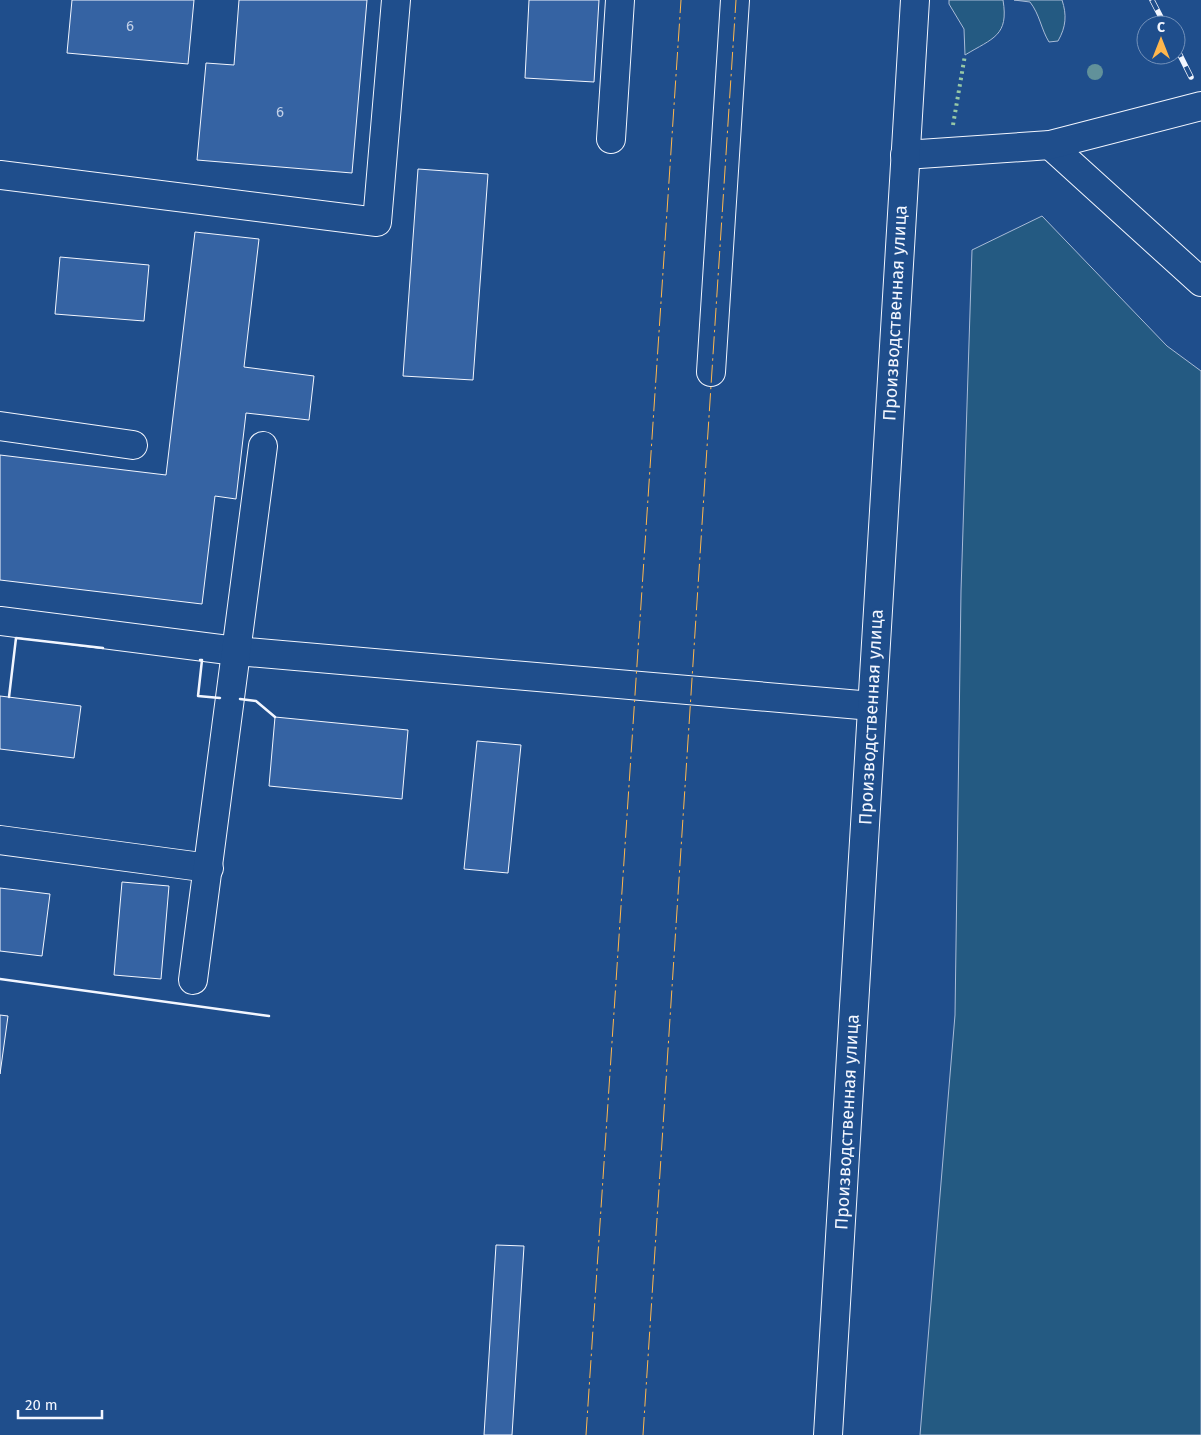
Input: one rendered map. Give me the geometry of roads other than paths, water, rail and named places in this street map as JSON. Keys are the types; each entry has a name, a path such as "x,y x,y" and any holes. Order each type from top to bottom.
{"main road":[{"path":"0,175 377,222 396,0"},
{"path":"611,139 620,0"},
{"path":"711,372 735,0"},
{"name":"Производственная улица","path":"828,1435 915,0"},
{"path":"905,155 1050,145 1201,106"},
{"path":"1050,145 1201,282"},
{"path":"0,426 132,445"},
{"path":"193,980 263,446"},
{"path":"0,621 236,651 872,706"},
{"path":"0,840 209,868"}],"railway":[{"path":"1152,0 1160,15"},
{"path":"1185,65 1191,77"}]}
